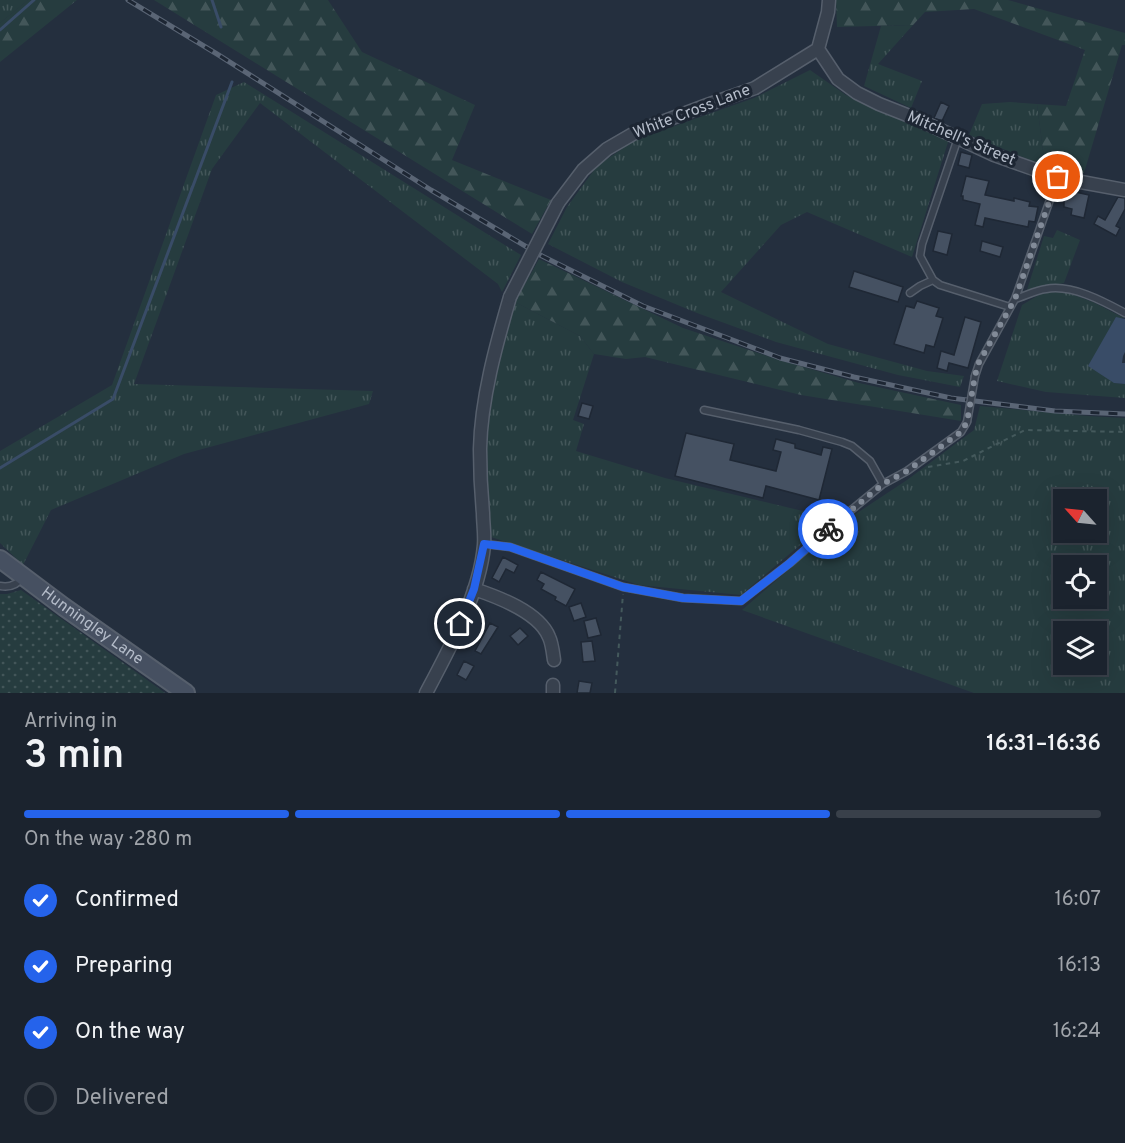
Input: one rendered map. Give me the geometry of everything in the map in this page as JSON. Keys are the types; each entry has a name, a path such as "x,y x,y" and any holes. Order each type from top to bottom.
{"main road":[{"name":"Hunningley Lane","path":"0,559 186,693"}],"street":[{"path":"818,49 829,0"},
{"name":"Mitchell's Street","path":"818,49 838,79 857,93 879,104 994,155 1058,177 1125,190"},
{"name":"White Cross Lane","path":"426,693 448,651 474,589 484,544 481,427 485,395 510,297 558,203 583,170 607,149 638,131 755,88 818,49"},
{"path":"474,589 522,609 536,618 549,636 554,660"}],"lane":[{"path":"958,138 920,256 933,280 940,285 1010,307"},
{"path":"484,544 510,547 623,587 683,598 741,601 790,563 883,484 907,471 961,432 967,422 978,364 1015,299 1058,177"},
{"path":"910,293 933,280"},
{"path":"1015,299 1046,288 1066,288 1108,303 1125,313"},
{"path":"704,411 799,430 852,446 870,461 883,484"},
{"path":"0,586 14,586 23,577"}],"path":[{"path":"907,471 963,461 1025,430 1125,432"},
{"path":"615,693 623,587"}],"green space":[{"path":"0,0 28,0 0,23"},
{"path":"28,0 77,0 0,62 0,23"},
{"path":"154,0 328,0 362,52 475,105 452,160 551,200 532,234"},
{"path":"836,0 1008,0 1125,33 1125,45 1122,45 1084,173 1045,166 1037,104 1066,106 1085,50 974,9 925,12 913,25 837,27"},
{"path":"913,25 878,64 922,81 911,108 864,86 881,26"},
{"path":"810,70 846,95 949,139 912,257 807,212 781,225 721,292 828,344 927,371 964,376 960,387 898,375 776,342 622,282 548,244 567,207 597,166 635,140 754,98"},
{"path":"244,82 521,255 502,292 498,284 260,103 212,169 134,384 373,391 369,404 184,454 51,510 23,565 0,543 0,451 112,385 216,95"},
{"path":"1010,102 1037,104 1045,166 969,135 982,104"},
{"path":"1057,230 1080,240 1064,283 1027,290 1044,236 1053,238"},
{"path":"539,259 683,328 776,359 859,383 961,405 961,421 801,395 645,357 626,359 594,354 580,336 515,302"},
{"path":"1063,291 1093,302 1124,318 1116,318 1114,383 1125,384 1125,398 1046,392 997,381 1022,305 1044,292"},
{"path":"515,302 580,336 594,354 573,420 584,424 576,451 665,478 832,518 741,595 639,585 488,536 483,451 489,393"},
{"path":"980,406 1125,418 1125,693 974,693 742,610 845,521 907,480 974,430"},
{"path":"21,590 165,693 0,693 0,594"}],"water":[{"path":"1116,317 1125,319 1125,352 1122,363 1125,363 1125,384 1114,383 1088,366"}],"building":[{"path":"941,102 949,106 942,121 934,118"},
{"path":"961,152 972,155 969,168 958,165"},
{"path":"966,176 989,181 985,195 1014,201 1014,198 1030,202 1029,206 1038,207 1035,222 1029,221 1028,227 985,218 983,227 975,225 980,204 963,200 961,196"},
{"path":"1062,189 1089,195 1084,218 1071,215 1072,209 1064,207 1064,202 1060,201"},
{"path":"1118,197 1125,198 1125,209 1116,226 1120,228 1116,236 1094,224 1098,216 1105,220"},
{"path":"938,231 952,234 947,255 933,251"},
{"path":"982,241 1003,247 1000,257 980,251"},
{"path":"854,271 903,287 898,302 849,287"},
{"path":"917,301 939,308 936,316 943,318 934,347 926,345 924,353 894,344 906,306 914,308"},
{"path":"965,317 981,322 968,368 949,363 947,371 937,368 941,351 954,355"},
{"path":"582,403 593,406 589,419 578,416"},
{"path":"686,433 734,444 730,460 776,471 781,452 773,450 776,439 795,444 795,448 821,455 823,447 832,449 819,500 766,486 763,498 675,476"},
{"path":"503,557 518,565 514,573 506,569 499,582 492,578"},
{"path":"541,572 575,589 566,606 555,600 556,597 541,589 544,584 537,580"},
{"path":"581,603 586,617 574,621 569,607"},
{"path":"596,618 601,635 588,638 584,621"},
{"path":"490,623 498,627 481,654 475,651"},
{"path":"520,628 528,636 518,645 510,636"},
{"path":"592,641 595,661 583,662 581,642"},
{"path":"464,661 474,666 466,680 457,675"},
{"path":"579,681 592,683 590,693 577,693"}],"waterway":[{"path":"0,30 34,0"},
{"path":"212,0 221,27"},
{"path":"0,468 113,399 232,82"}],"railway":[{"path":"128,0 431,190 542,256 643,306 780,358 854,377 951,398 1055,411 1125,414"}],"way so far":[{"path":"828,529 883,484 907,471 961,432 967,422 978,364 1015,299 1058,177"}],"route":[{"path":"460,624 474,589 484,544 510,547 623,587 683,598 741,601 790,563 828,529"}]}
